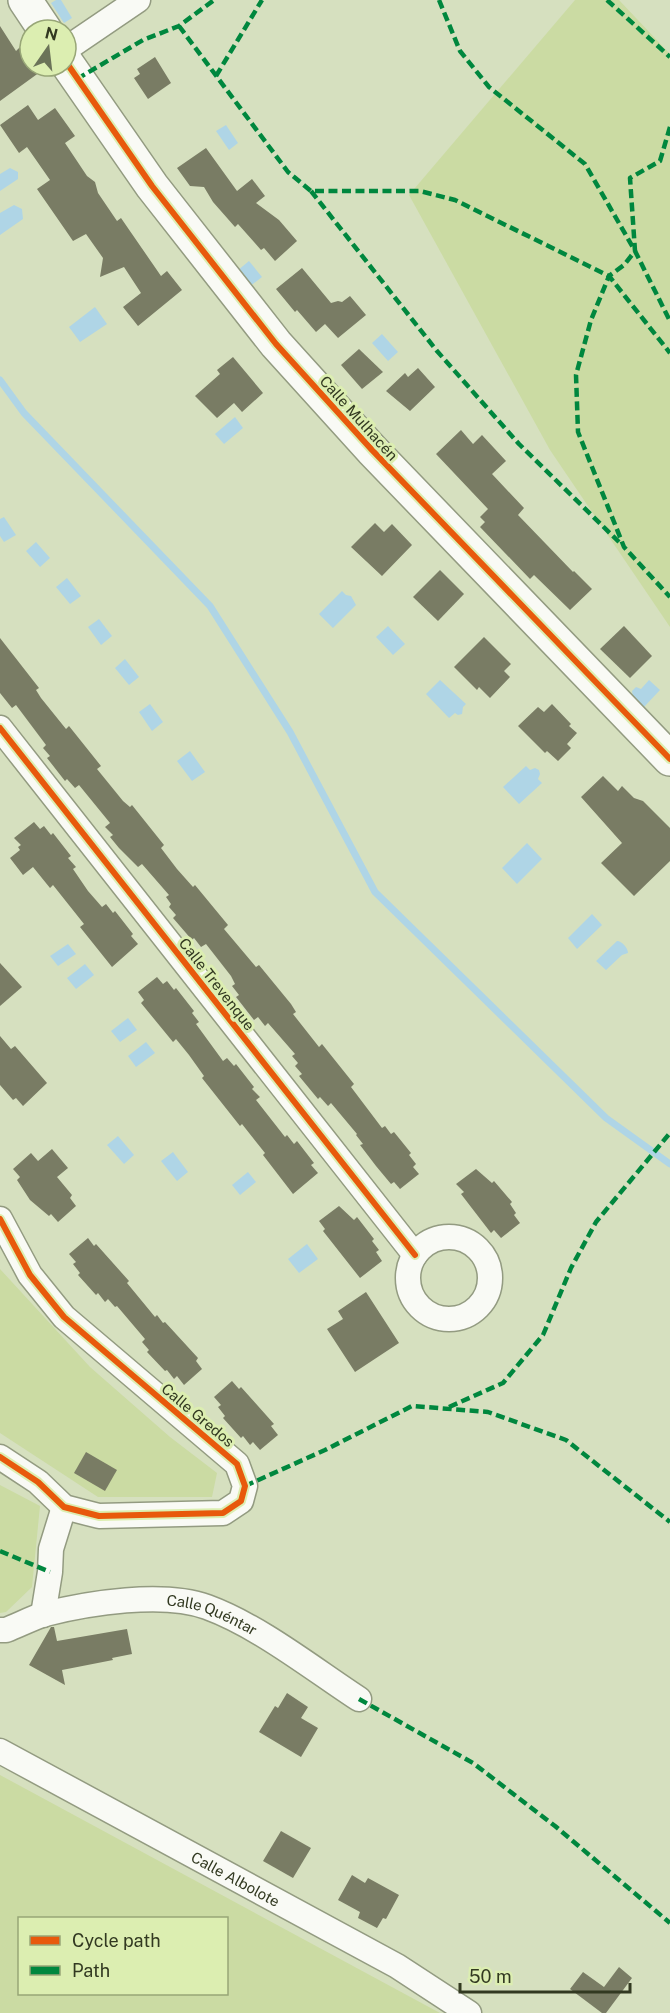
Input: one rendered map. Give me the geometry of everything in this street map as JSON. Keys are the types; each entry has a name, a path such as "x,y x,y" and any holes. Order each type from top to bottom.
{"street":[{"path":"25,0 37,18"},
{"path":"78,41 138,0"},
{"name":"Calle Mulhacén","path":"77,78 152,186 276,344 372,450 670,759"},
{"name":"Calle Trevenque","path":"0,728 415,1255"},
{"name":"Calle Gredos","path":"0,1219 30,1275 64,1317 237,1464 245,1486 240,1501 223,1513 99,1516 64,1507"},
{"path":"0,1457 38,1482 64,1507 51,1549 43,1615 6,1630 0,1630"},
{"name":"Calle Quéntar","path":"43,1615 121,1600 173,1601 205,1606 244,1624 359,1699"},
{"name":"Calle Albolote","path":"0,1751 397,1966 469,2013"}],"green space":[{"path":"575,0 619,0 670,54 670,627 550,450 409,195"},
{"path":"0,1269 90,1367 170,1437 217,1473 212,1497 98,1497 0,1433"},
{"path":"0,1485 40,1506 32,1587 6,1612 0,1613"},
{"path":"0,1775 440,2013 0,2013"}],"water":[{"path":"61,0 72,18 61,18 51,3"},
{"path":"226,125 238,143 229,150 216,131"},
{"path":"10,168 18,172 18,179 0,191 0,174"},
{"path":"14,205 22,209 23,219 0,235 0,213"},
{"path":"249,261 262,277 249,287 237,271"},
{"path":"95,307 107,324 80,342 69,327"},
{"path":"382,334 398,352 388,361 372,343"},
{"path":"235,417 243,428 224,444 215,434"},
{"path":"4,517 16,535 4,542 0,536 0,519"},
{"path":"36,542 50,558 40,567 26,551"},
{"path":"67,578 81,596 70,604 56,587"},
{"path":"342,591 351,596 356,605 333,628 319,614"},
{"path":"99,619 112,636 101,645 88,627"},
{"path":"388,626 405,644 393,655 376,637"},
{"path":"125,659 139,677 129,685 115,668"},
{"path":"440,680 466,704 462,714 455,713 449,718 426,694"},
{"path":"649,680 660,690 644,707 633,697 632,691 636,687 641,689"},
{"path":"150,704 163,722 152,731 139,712"},
{"path":"190,751 205,772 192,781 177,761"},
{"path":"526,766 530,770 535,768 539,770 538,779 542,783 519,804 503,787"},
{"path":"527,843 542,859 517,884 502,868"},
{"path":"592,914 602,925 577,949 568,938"},
{"path":"617,941 624,945 628,953 622,955 606,970 596,961"},
{"path":"68,944 76,954 58,966 50,956"},
{"path":"85,964 94,975 76,989 67,978"},
{"path":"128,1018 137,1030 120,1042 111,1031"},
{"path":"146,1042 155,1053 136,1067 128,1056"},
{"path":"118,1136 134,1155 124,1164 107,1145"},
{"path":"173,1152 188,1172 177,1181 161,1161"},
{"path":"248,1172 256,1182 240,1195 232,1185"},
{"path":"307,1244 318,1259 299,1273 288,1259"}],"building":[{"path":"0,26 16,51 18,49 18,78 32,78 0,101"},
{"path":"155,57 171,83 148,99 134,78 140,74 137,69"},
{"path":"28,105 38,120 55,108 75,136 65,143 87,176 95,182 98,193 117,221 121,218 161,276 167,271 182,290 138,326 123,307 141,293 124,267 100,277 103,258 86,234 73,241 37,189 50,180 27,147 19,153 0,125"},
{"path":"206,148 237,191 252,179 265,196 256,203 279,220 297,241 275,261 264,248 261,250 238,224 235,227 213,202 204,187 190,186 177,168"},
{"path":"302,268 331,303 342,302 350,296 366,315 338,338 325,324 316,332 276,289"},
{"path":"359,349 383,372 362,389 341,365"},
{"path":"233,357 263,393 242,412 234,403 217,418 195,396 220,374 217,370"},
{"path":"418,368 435,387 410,411 386,391 405,373 408,377"},
{"path":"461,430 473,444 482,435 506,461 492,474 524,508 518,515 592,589 570,610 534,575 530,579 480,527 485,522 480,517 488,509 436,454"},
{"path":"375,523 384,532 392,524 412,545 382,576 351,547"},
{"path":"440,570 464,594 438,621 413,597"},
{"path":"624,626 652,656 630,678 600,649"},
{"path":"484,637 511,664 504,671 510,677 490,698 479,687 477,690 454,667"},
{"path":"0,638 39,688 36,690 41,698 66,729 69,726 101,766 97,769 123,801 130,807 132,805 164,845 161,848 177,869 193,887 195,885 228,925 224,929 256,967 259,965 291,1004 296,1012 293,1014 319,1047 322,1044 354,1084 351,1087 382,1128 385,1126 391,1134 394,1132 411,1153 409,1155 416,1164 413,1167 419,1174 400,1189 394,1182 391,1184 376,1166 360,1145 363,1144 357,1134 331,1103 328,1106 320,1097 318,1099 299,1076 302,1074 295,1066 298,1063 292,1056 295,1054 268,1023 265,1026 258,1017 254,1020 236,997 239,995 232,986 235,984 231,976 206,944 201,947 194,938 192,940 173,918 176,915 169,907 171,904 166,897 169,895 142,864 138,867 110,837 113,835 105,827 110,823 79,785 75,788 67,779 65,781 47,758 50,756 43,748 46,745 16,705 12,708 0,693"},
{"path":"552,704 577,733 567,744 571,748 558,761 547,751 545,753 518,726 538,707 544,712"},
{"path":"603,776 618,791 622,786 634,798 643,801 670,828 670,861 634,896 601,863 622,843 581,797"},
{"path":"34,822 40,829 44,826 51,835 53,833 71,856 68,858 76,867 73,869 88,891 102,907 106,904 113,913 115,911 133,934 131,936 138,944 112,967 80,927 84,924 53,885 50,888 33,867 23,875 10,858 20,850 18,847 21,845 14,838"},
{"path":"0,963 22,987 0,1006"},
{"path":"157,977 163,984 167,981 174,990 176,988 194,1011 192,1013 199,1022 196,1024 223,1061 227,1058 234,1066 236,1064 260,1097 256,1100 285,1137 287,1135 294,1144 297,1141 314,1163 311,1165 318,1173 293,1194 263,1155 265,1153 202,1078 204,1076 189,1055 176,1039 173,1042 141,1003 144,1000 138,992"},
{"path":"0,1036 11,1049 15,1046 47,1083 23,1106 16,1098 13,1100 0,1085"},
{"path":"52,1149 68,1168 57,1177 72,1195 70,1198 76,1206 58,1222 51,1214 49,1216 30,1200 17,1180 20,1177 13,1169 31,1153 38,1161"},
{"path":"476,1169 492,1183 494,1181 512,1202 510,1204 516,1213 514,1215 520,1223 501,1238 494,1230 491,1233 461,1194 464,1192 456,1184"},
{"path":"339,1206 354,1220 357,1217 374,1239 372,1241 379,1250 376,1252 382,1261 360,1278 323,1231 325,1229 319,1221"},
{"path":"88,1238 129,1281 127,1283 155,1317 157,1315 163,1323 165,1322 198,1358 196,1361 202,1369 184,1385 177,1376 174,1379 167,1370 165,1371 147,1352 149,1350 142,1342 145,1339 117,1306 115,1307 108,1299 105,1302 98,1293 96,1295 78,1275 80,1273 73,1264 76,1262 69,1254"},
{"path":"366,1292 399,1343 355,1372 327,1329 343,1319 338,1311"},
{"path":"232,1381 239,1389 241,1387 274,1424 271,1426 278,1435 260,1450 253,1442 250,1445 243,1436 241,1438 223,1418 225,1416 218,1407 221,1405 214,1397"},
{"path":"86,1452 117,1470 105,1491 74,1473"},
{"path":"51,1627 54,1627 57,1641 127,1629 132,1654 62,1670 65,1685 29,1665"},
{"path":"287,1693 308,1707 301,1718 318,1728 301,1757 259,1732 275,1706 278,1708"},
{"path":"281,1831 311,1848 293,1878 263,1861"},
{"path":"352,1875 365,1883 368,1878 399,1895 386,1919 383,1918 377,1928 358,1918 360,1912 338,1900"},
{"path":"619,1967 632,1978 606,2013 602,2013 570,1989 583,1972 604,1987"}],"waterway":[{"path":"0,380 24,413 210,606 290,732 375,892 606,1118 670,1164"}],"marked path":[{"path":"77,79 143,40 179,26 214,0"},
{"path":"216,76 262,0"},
{"path":"439,0 460,51 489,87 585,164 635,251 670,321"},
{"path":"607,0 670,57"},
{"path":"179,26 288,172 311,191 420,191 455,200 609,276 670,353"},
{"path":"670,127 660,161 630,178 635,251 624,265 609,276 591,320 576,375 578,432 624,547 670,597"},
{"path":"311,191 437,351 519,444 619,542"},
{"path":"449,1407 503,1383 543,1335 571,1268 596,1222 670,1133"},
{"path":"245,1486 325,1450 412,1406 488,1412 566,1440 670,1522"},
{"path":"0,1551 50,1572"},
{"path":"359,1699 473,1763 555,1826 670,1923"}],"cycle path":[{"path":"77,78 152,186 276,344 372,450 670,759"},
{"path":"0,728 415,1255"},
{"path":"0,1219 30,1275 64,1317 237,1464 245,1486 241,1501 223,1513 99,1516 64,1507 38,1482 0,1457"}]}
